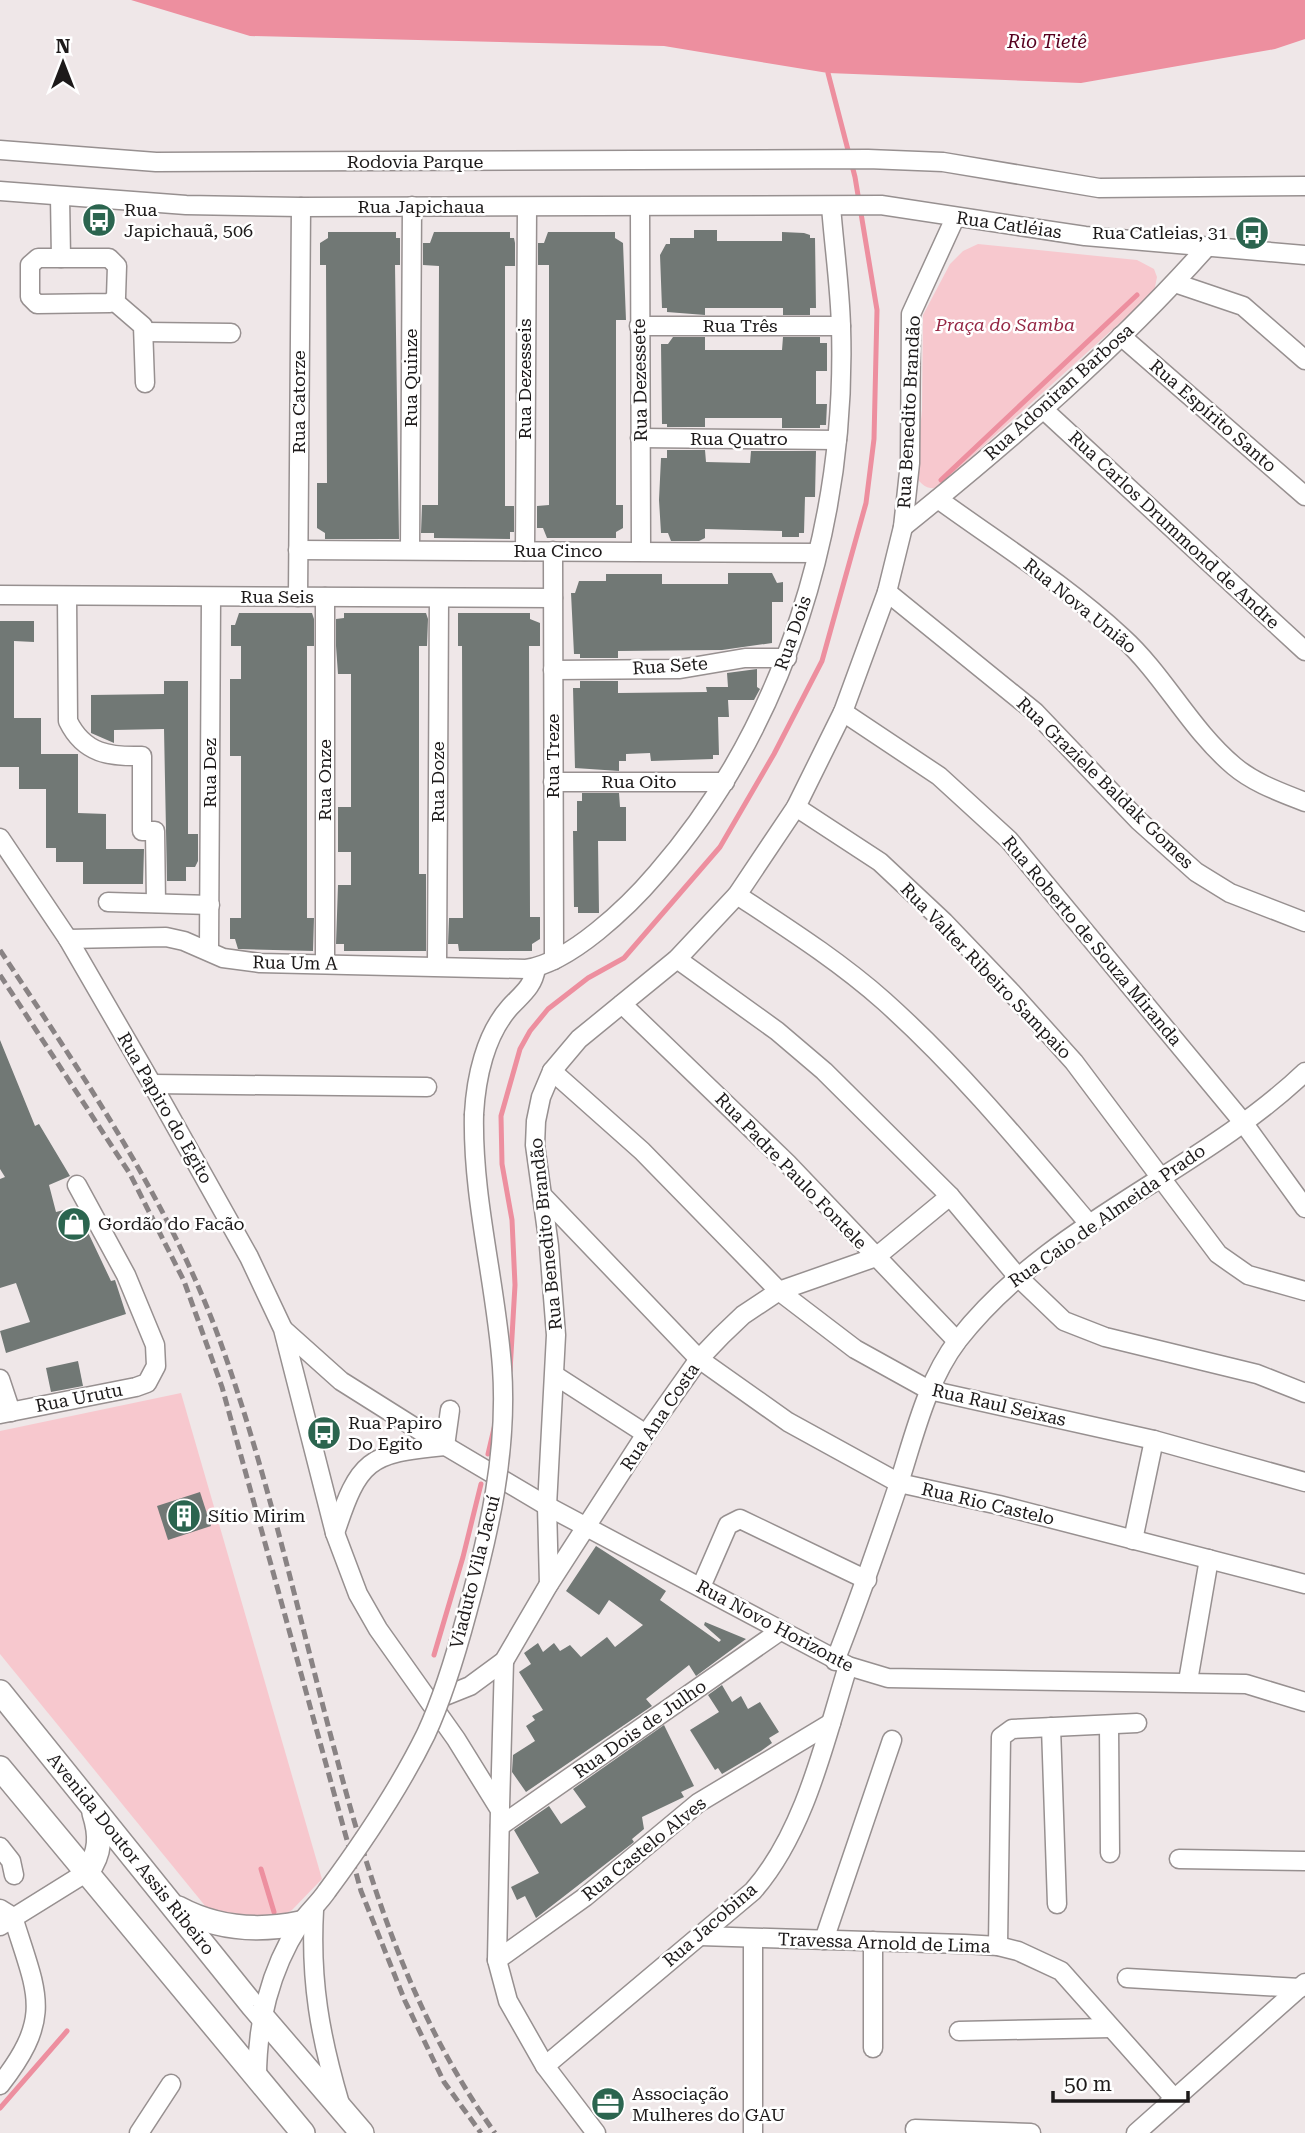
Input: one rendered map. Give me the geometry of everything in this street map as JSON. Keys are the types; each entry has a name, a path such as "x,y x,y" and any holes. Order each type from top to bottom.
{"main road":[{"name":"Avenida Doutor Assis Ribeiro","path":"0,1692 262,2017 362,2133"},
{"path":"0,1768 303,2133"},
{"path":"87,1872 96,1861 99,1845 99,1828 92,1807"},
{"path":"171,1903 213,1923 236,1928 281,1927 307,1917"}],"street":[{"name":"Rodovia Parque","path":"0,150 156,162 868,159 943,162 1099,188 1305,186"},
{"name":"Rua Japichaua","path":"0,191 186,205 300,207 640,209 836,205"},
{"path":"60,196 61,258"},
{"name":"Rua Catléias","path":"836,205 881,205 1052,232 1305,255"},
{"name":"Rua Dois","path":"531,968 554,960 592,933 646,887 679,849 725,782 787,658 817,553 837,440 841,327 836,205"},
{"name":"Rua Quinze","path":"410,551 412,206"},
{"name":"Rua Catorze","path":"298,597 300,207"},
{"name":"Rua Dezesseis","path":"525,551 527,208"},
{"name":"Rua Dezessete","path":"640,209 641,551"},
{"name":"Rua Benedito Brandão","path":"549,1584 547,1506 556,1376 554,1294 536,1121 541,1097 552,1071 579,1039 677,959 737,895 796,807 843,712 887,592 903,527 910,463 911,314 955,218"},
{"name":"Rua Adoniran Barbosa","path":"903,527 1043,409 1175,283 1206,248"},
{"path":"114,301 117,276 114,261 109,258 37,258 30,265 33,301 37,304 114,301 139,320 145,332 145,383"},
{"path":"1175,283 1243,306 1305,360"},
{"name":"Rua Três","path":"639,326 841,327"},
{"path":"145,332 231,333"},
{"name":"Rua Espírito Santo","path":"1121,336 1305,496"},
{"name":"Rua Carlos Drummond de Andre","path":"1043,409 1305,651"},
{"name":"Rua Quatro","path":"640,438 837,440"},
{"name":"Rua Nova União","path":"938,499 1071,595 1120,635 1150,663 1210,741 1234,766 1264,785 1305,802"},
{"name":"Rua Cinco","path":"298,550 817,553"},
{"name":"Rua Treze","path":"553,551 554,960"},
{"name":"Rua Graziele Baldak Gomes","path":"887,592 1035,712 1139,821 1196,872 1230,893 1305,922"},
{"name":"Rua Seis","path":"0,595 553,598"},
{"path":"67,596 68,721 78,735 106,756 142,757 142,831 155,831 156,903"},
{"name":"Rua Dez","path":"209,950 211,597"},
{"name":"Rua Onze","path":"325,597 325,963"},
{"name":"Rua Doze","path":"437,965 439,598"},
{"name":"Rua Sete","path":"553,670 680,669 745,657 787,658"},
{"name":"Rua Roberto de Souza Miranda","path":"843,712 939,776 1009,840 1242,1121 1305,1208"},
{"name":"Rua Oito","path":"553,782 725,782"},
{"name":"Rua Valter Ribeiro Sampaio","path":"796,807 880,862 944,922 1074,1062 1218,1254 1233,1267 1273,1284 1305,1291"},
{"name":"Rua Papiro do Egito","path":"0,838 68,939 249,1257 283,1329 335,1533 358,1594 378,1629 429,1700 500,1818"},
{"path":"737,895 798,936 882,999 999,1117 1090,1225"},
{"path":"108,902 209,905"},
{"name":"Rua Um A","path":"68,939 166,937 234,961 531,968"},
{"path":"677,959 776,1031 824,1071 950,1196 1051,1312 1081,1329 1257,1374 1305,1392"},
{"name":"Viaduto Vila Jacuí","path":"307,1917 380,1815 426,1732 445,1689 490,1525 502,1424 502,1369 476,1170 474,1114 481,1063 511,1006 520,1000 534,978 531,968"},
{"name":"Rua Padre Paulo Fontele","path":"622,1004 787,1163 957,1341"},
{"name":"Rua Raul Seixas","path":"552,1071 642,1151 779,1290 855,1349 929,1390 1154,1440 1305,1482"},
{"name":"Rua Caio de Almeida Prado","path":"842,1663 929,1390 957,1341 1017,1276 1161,1179 1305,1072"},
{"path":"152,1084 427,1087"},
{"name":"Rua Urutu","path":"5,1413 136,1387 147,1383 156,1366 155,1345 121,1265 76,1185"},
{"name":"Rua Rio Castelo","path":"542,1195 699,1359 788,1422 899,1483 1305,1584"},
{"name":"Rua Ana Costa","path":"429,1700 470,1686 504,1661 549,1584 589,1527 646,1434 699,1359 743,1315 779,1290 876,1257 950,1196"},
{"name":"Rua Novo Horizonte","path":"283,1329 341,1381 445,1446 547,1506 842,1663 888,1678 1246,1684 1305,1702"},
{"path":"556,1376 646,1434"},
{"path":"0,1379 5,1413"},
{"path":"335,1533 354,1482 370,1462 393,1452 445,1446 450,1410"},
{"path":"1133,1540 1154,1440"},
{"path":"701,1587 728,1525 740,1519 867,1580"},
{"path":"1188,1681 1209,1559"},
{"name":"Rua Dois de Julho","path":"500,1818 780,1631"},
{"path":"504,1661 498,1960 508,2001 545,2066 596,2133"},
{"name":"Rua Jacobina","path":"545,2066 753,1891 780,1857 791,1836 831,1724 842,1663"},
{"name":"Rua Castelo Alves","path":"498,1960 585,1897 698,1803 831,1724"},
{"path":"998,1946 999,1742 1012,1730 1137,1724"},
{"path":"1109,1725 1110,1853"},
{"path":"1051,1727 1057,1904"},
{"path":"824,1940 892,1740"},
{"path":"0,1847 11,1861 14,1875"},
{"path":"1179,1859 1305,1861"},
{"path":"0,2085 29,2045 36,2017 35,1992 4,1917 87,1872"},
{"path":"257,2077 257,2047 272,1983 307,1917"},
{"name":"Avenida Doutor Assis Ribeiro","path":"307,1917 315,2004 341,2107"},
{"name":"Travessa Arnold de Lima","path":"700,1936 998,1946 1036,1958 1061,1971 1174,2098"},
{"path":"753,1939 753,2133"},
{"path":"873,1941 873,2048"},
{"path":"1127,1978 1302,1985"},
{"path":"1136,2133 1302,1985"},
{"path":"958,2031 1111,2028"},
{"path":"139,2133 171,2084"},
{"path":"915,2129 1031,2133"}],"green space":[{"name":"Praça do Samba","path":"978,244 1137,260 1154,269 1157,277 1154,292 937,488 930,488 920,482 916,472 922,410 923,315 950,264 963,251"},
{"name":"Sítio Mirim","path":"181,1393 322,1879 292,1910 259,1929 206,1907 0,1654 0,1431"}],"water":[{"name":"Rio Tietê","path":"131,0 1305,0 1305,39 1275,49 1081,83 828,73 664,46 250,36"}],"building":[{"path":"694,230 717,230 717,241 782,241 782,232 804,233 815,238 816,308 810,308 810,315 783,315 783,308 705,308 705,315 667,312 667,308 662,308 660,255 666,244 670,244 670,238 694,238"},
{"path":"328,232 396,232 396,238 400,238 400,265 395,265 399,539 325,539 325,533 317,528 317,483 327,483 326,265 320,265 320,243 328,238"},
{"path":"434,232 510,232 510,238 514,238 515,266 505,266 505,506 514,506 514,532 510,532 510,539 434,538 434,533 421,533 422,505 438,505 439,266 423,265 423,243 430,243"},
{"path":"548,232 615,232 615,238 623,243 626,320 616,320 616,505 623,505 623,528 616,532 616,538 547,538 543,528 537,528 537,506 549,505 549,265 538,265 538,243 544,243"},
{"path":"673,337 705,337 705,350 782,350 783,337 820,337 820,343 827,343 827,371 816,371 816,404 827,404 826,425 820,425 820,428 782,428 782,418 705,418 705,427 667,427 667,424 662,424 661,344 668,344"},
{"path":"667,450 705,450 706,462 750,463 751,451 816,451 815,497 805,497 804,533 799,533 799,537 782,537 782,531 705,529 705,538 699,541 671,541 668,533 661,533 659,500 661,458 667,458"},
{"path":"728,573 772,573 777,583 783,582 783,602 772,602 772,643 722,650 618,651 618,658 580,658 580,654 574,654 571,593 575,593 579,581 606,581 606,574 662,574 662,584 728,584"},
{"path":"239,613 312,613 314,619 314,646 307,646 307,918 314,918 313,951 238,949 235,939 230,939 230,918 241,918 241,756 230,756 230,679 241,679 241,646 231,646 231,625 235,625"},
{"path":"344,613 426,613 428,619 427,646 419,646 419,874 426,874 426,951 344,951 344,944 336,944 338,885 351,885 351,852 338,852 338,807 351,807 351,674 338,674 336,646 336,619 344,618"},
{"path":"458,613 530,613 530,619 540,623 540,646 529,646 530,917 540,917 540,939 532,944 532,951 459,951 458,944 448,944 449,918 463,918 462,646 458,646"},
{"path":"0,621 34,621 34,642 14,641 14,718 41,718 41,754 78,754 78,813 106,814 106,849 144,849 143,884 83,884 83,862 56,862 56,848 46,848 46,789 19,789 19,767 0,767"},
{"path":"757,669 757,687 760,689 754,700 728,700 729,717 718,717 719,755 713,755 713,759 651,761 650,753 626,754 626,761 619,761 619,771 575,768 573,688 580,688 580,681 618,681 618,693 707,692 706,687 728,687 727,673"},
{"path":"164,681 188,681 188,834 198,834 198,861 195,867 186,867 186,881 167,881 164,729 114,730 114,743 91,733 91,695 164,694"},
{"path":"582,793 619,793 620,807 626,807 626,841 598,841 599,913 578,913 578,907 574,907 573,831 577,831 577,801 582,801"},
{"path":"0,1040 35,1126 39,1124 70,1176 49,1185 56,1212 76,1207 111,1281 115,1280 126,1314 6,1353 0,1331 30,1322 16,1283 0,1288 0,1179 5,1177 0,1169"},
{"path":"78,1361 83,1386 51,1392 46,1368"},
{"name":"Sítio Mirim","path":"200,1492 211,1526 168,1540 157,1506"},
{"path":"596,1546 666,1591 660,1600 719,1642 721,1640 704,1625 705,1622 746,1639 696,1676 689,1665 646,1699 652,1706 526,1792 512,1772 513,1755 535,1741 526,1726 535,1720 532,1716 543,1710 519,1672 531,1664 524,1653 538,1643 543,1652 554,1643 560,1651 570,1645 581,1657 607,1637 615,1647 643,1625 609,1600 599,1615 566,1591"},
{"path":"722,1685 732,1702 741,1696 748,1709 760,1702 779,1732 769,1738 772,1743 722,1774 718,1768 715,1770 690,1730 719,1712 708,1695"},
{"path":"664,1725 694,1786 681,1792 684,1797 642,1817 644,1829 632,1839 634,1842 536,1918 525,1896 517,1900 511,1887 539,1873 514,1830 549,1806 561,1824 586,1807 573,1789"}],"waterway":[{"path":"510,1371 515,1285 512,1220 502,1164 501,1116 520,1049 530,1031 548,1009 588,978 624,958 720,847 774,754 822,661 866,503 874,439 877,310 855,177 828,73"},
{"path":"941,480 1137,295"},
{"path":"488,1454 495,1424"},
{"path":"434,1655 481,1484"},
{"path":"261,1869 274,1912"},
{"path":"0,2108 67,2031"}],"railway":[{"path":"0,950 126,1147 181,1249 205,1303 226,1358 257,1456 351,1809 381,1906 418,2000 466,2089 495,2133"},
{"path":"0,975 130,1174 184,1281 222,1387 361,1891 405,2001 444,2082 481,2133"}],"place":[{"name":"Rua Japichauã, 506","path":"99,220"},
{"name":"Rua Catleias, 31","path":"1252,233"},
{"name":"Gordão do Facão","path":"74,1224"},
{"name":"Rua Papiro Do Egito","path":"324,1433"},
{"name":"Sítio Mirim","path":"184,1516"},
{"name":"Associação Mulheres do GAU","path":"608,2104"}]}
